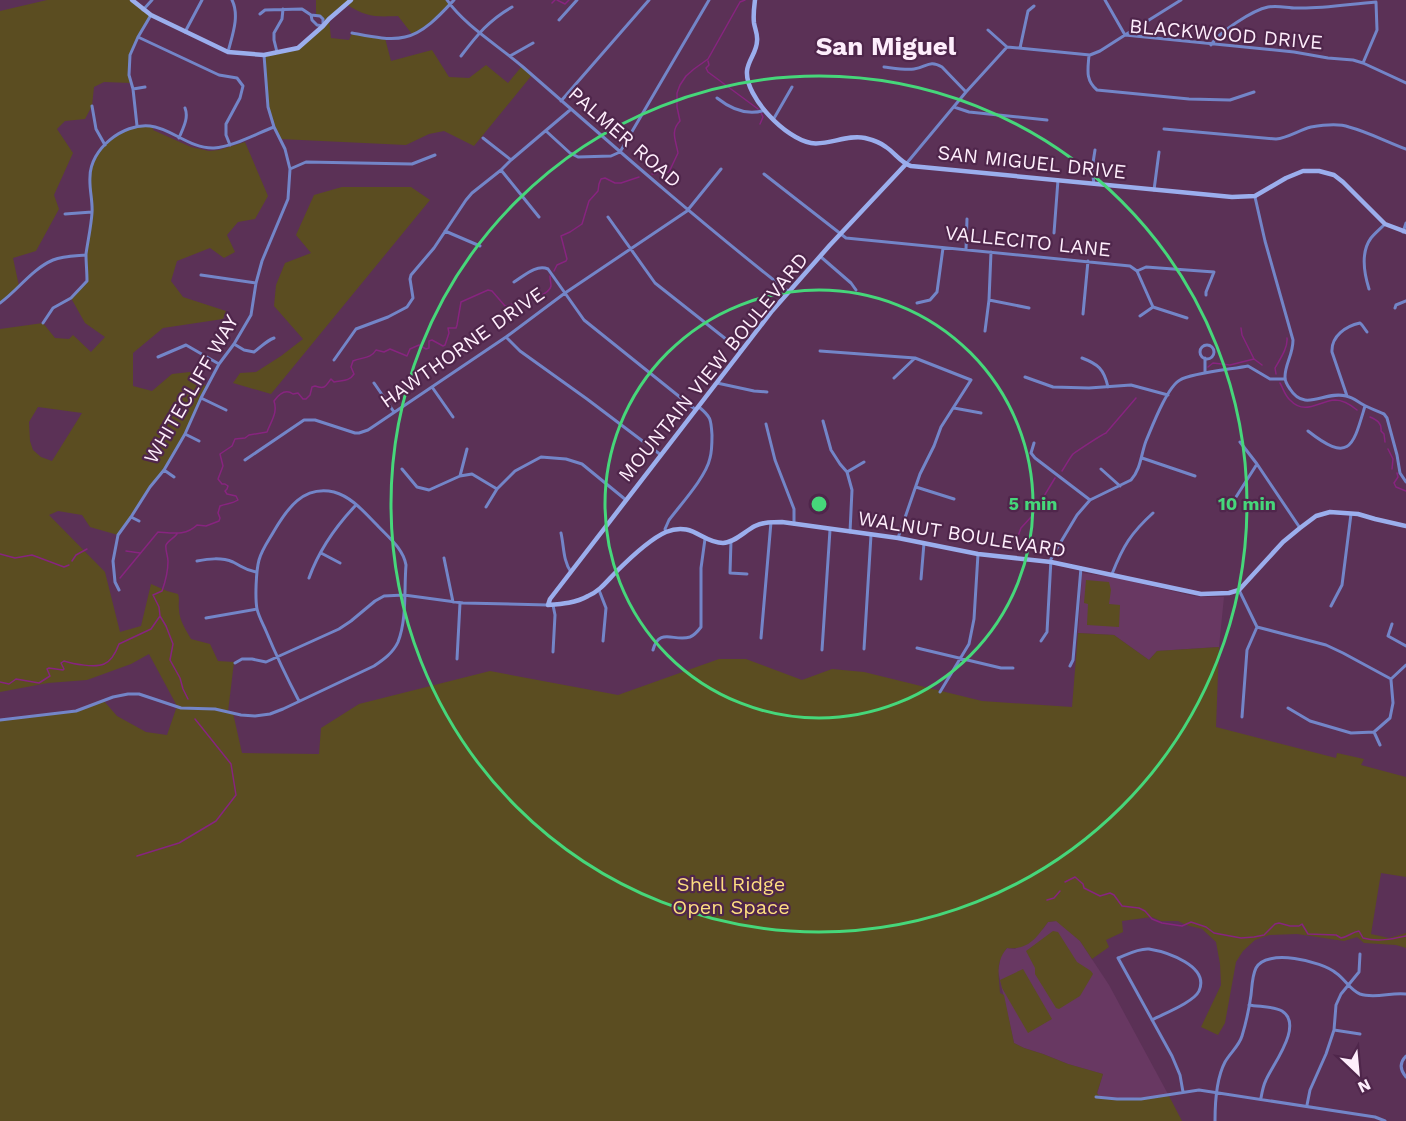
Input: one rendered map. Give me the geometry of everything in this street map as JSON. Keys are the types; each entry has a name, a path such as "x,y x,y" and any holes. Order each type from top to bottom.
{"street":[{"path":"132,0 150,15 228,52 264,55 298,48 351,0"},
{"path":"143,10 152,0"},
{"path":"185,32 202,0"},
{"path":"228,52 236,20 232,0"},
{"name":"PALMER ROAD","path":"447,0 479,32 510,56 687,211 789,291"},
{"path":"352,33 376,38 404,38 423,29 454,0"},
{"path":"559,20 577,0"},
{"path":"561,101 649,0"},
{"path":"546,131 570,153 578,157 611,156 620,152 709,0"},
{"path":"755,0 753,19 758,43 747,73 753,91 773,120 800,139 810,143 854,137 876,141 888,147 906,164"},
{"path":"1105,0 1125,35 1181,0"},
{"path":"1211,45 1215,38 1246,16 1269,6 1308,8 1375,1 1377,30 1363,63"},
{"path":"1020,48 1028,11 1034,6"},
{"path":"461,56 479,32 497,15 512,7"},
{"path":"277,52 274,33 282,19 283,9"},
{"path":"260,14 265,10 302,9 317,25 323,26"},
{"path":"137,126 133,88 129,75 130,55 150,15"},
{"path":"310,15 320,16 323,26"},
{"path":"988,30 1007,47 1089,55 1089,81 1097,90 1188,99 1230,100 1254,92"},
{"name":"BLACKWOOD DRIVE","path":"1089,55 1125,35 1344,59 1363,63 1406,83"},
{"path":"138,37 219,75 237,78 243,86 240,98 226,124 226,135 230,145"},
{"path":"510,56 533,43"},
{"name":"MOUNTAIN VIEW BOULEVARD","path":"551,605 550,599 789,291 906,164 1007,47"},
{"name":"WHITECLIFF WAY","path":"119,590 115,582 113,561 118,534 150,487 164,471 219,364 251,315 262,261 288,199 290,169 285,149 268,108 264,55"},
{"path":"884,67 911,69 931,63 938,64 966,92"},
{"path":"133,88 145,87"},
{"path":"773,120 792,87"},
{"path":"717,98 726,105 742,111 753,113 765,110"},
{"path":"92,106 96,129 105,145"},
{"path":"954,107 969,112 1047,120"},
{"path":"179,138 186,119 187,113 184,108"},
{"path":"334,360 354,330 407,307 412,298 411,275 423,262 466,200 570,110"},
{"path":"1164,129 1276,139 1311,128 1329,125 1347,126 1406,149"},
{"path":"43,323 53,308 71,298 87,281 86,255 92,212 90,175 93,159 105,145 119,134 137,126 153,126 204,148 220,148 230,145 274,127"},
{"path":"483,138 511,160"},
{"path":"1094,184 1092,169 1095,150"},
{"path":"1154,190 1158,152"},
{"path":"290,169 306,162 412,164 435,155"},
{"name":"SAN MIGUEL DRIVE","path":"906,164 1232,197 1255,196 1303,171 1319,171 1334,174 1385,224 1404,232"},
{"name":"HAWTHORNE DRIVE","path":"245,460 304,420 315,420 359,433 368,430 687,211 721,169"},
{"path":"501,170 539,217"},
{"path":"764,174 841,234"},
{"path":"1054,232 1058,180"},
{"path":"1255,196 1265,241 1293,340 1293,349 1285,379 1293,395 1299,400 1336,394 1347,396 1384,414 1387,417 1400,473 1406,482"},
{"path":"64,214 92,212"},
{"path":"608,217 654,283 741,351"},
{"path":"966,249 968,219"},
{"path":"1404,232 1406,223"},
{"path":"1368,289 1363,268 1365,253 1369,240 1385,224"},
{"path":"445,231 480,246"},
{"name":"VALLECITO LANE","path":"841,234 846,238 1131,266 1137,271 1153,307"},
{"path":"917,303 930,300 937,292 943,248"},
{"path":"986,331 991,252"},
{"path":"0,303 27,278 52,260 86,255"},
{"path":"821,257 856,290"},
{"path":"1083,314 1088,261"},
{"path":"514,282 538,267 548,269 585,320 708,415 711,420 711,457 704,472 669,520 666,532"},
{"path":"1137,271 1146,267 1214,272 1206,295"},
{"path":"201,275 256,283"},
{"path":"989,300 1029,308"},
{"path":"1395,309 1396,305 1406,301"},
{"path":"1140,316 1153,307 1187,318"},
{"path":"1347,396 1331,347 1342,331 1356,323 1360,323 1367,332"},
{"path":"506,337 520,351 661,455"},
{"path":"234,344 244,350 254,352 266,341 274,338"},
{"path":"158,357 186,345 219,364"},
{"path":"1205,358 1213,355 1209,346 1203,346 1201,350 1205,358 1205,373"},
{"path":"820,351 915,358 971,380 941,427 925,462 898,538"},
{"path":"894,378 915,358"},
{"path":"1082,358 1097,364 1102,369 1108,387"},
{"path":"1041,641 1047,632 1053,555 1077,515 1090,500 1135,476 1145,444 1168,395 1177,382 1205,373 1248,366 1270,379 1285,379"},
{"path":"1025,377 1053,387 1089,388 1131,385 1168,395"},
{"path":"374,383 394,412"},
{"path":"717,383 767,392"},
{"path":"432,387 453,417"},
{"path":"201,398 226,410"},
{"path":"1308,431 1329,446 1344,448 1352,444 1356,436 1365,406"},
{"path":"954,408 981,413"},
{"path":"824,421 831,450 847,472 852,490 850,531"},
{"path":"766,424 774,460 794,508 794,524"},
{"path":"185,434 199,441"},
{"path":"1240,442 1300,528"},
{"path":"1034,443 1031,453 1035,458 1090,500"},
{"path":"460,476 467,449"},
{"path":"486,507 497,489 515,471 541,457 566,459 582,464 626,500"},
{"path":"1142,458 1195,476"},
{"path":"847,472 864,462"},
{"path":"1236,497 1257,464"},
{"path":"402,469 417,487 429,490 460,476 472,474 497,489"},
{"path":"1101,469 1120,486"},
{"path":"164,471 174,477"},
{"path":"916,487 954,499"},
{"path":"0,720 76,711 113,697 128,694 139,694 181,708 215,709 233,714 255,716 270,714 299,701 374,666 385,658 398,643 404,615 406,565 397,545 348,498 334,492 311,493 298,499 287,509 262,551 256,572 257,609 299,701"},
{"path":"309,578 337,526 356,505"},
{"path":"1112,574 1121,551 1136,528 1153,513"},
{"path":"1391,679 1326,645 1257,627 1239,590 1283,542 1316,516 1330,513 1358,514 1406,526"},
{"path":"1331,606 1342,585 1351,514"},
{"path":"131,517 139,521"},
{"path":"761,638 771,522"},
{"name":"WALNUT BOULEVARD","path":"731,541 758,525 771,522 794,524 898,538 978,554 1051,562 1193,593 1228,593 1239,590"},
{"path":"235,663 242,659 266,662 339,629 384,596 404,596 460,603 551,605 572,602 599,590 626,562 666,532 680,529 689,530 721,543 731,541 730,573 747,574"},
{"path":"822,650 830,530"},
{"path":"561,533 566,562 571,572"},
{"path":"864,649 871,535"},
{"path":"653,650 656,641 660,638 689,637 701,627 701,568 705,537"},
{"path":"921,579 924,543"},
{"path":"321,553 340,563"},
{"path":"940,692 969,644 974,619 978,554"},
{"path":"197,561 213,558 231,561 246,570 256,572"},
{"path":"444,558 453,602"},
{"path":"1070,666 1073,660 1081,568"},
{"path":"599,590 606,608 603,641"},
{"path":"457,659 460,603"},
{"path":"551,605 555,615 553,652"},
{"path":"206,618 257,609"},
{"path":"1392,624 1388,636 1406,646"},
{"path":"1242,717 1247,650 1257,627"},
{"path":"918,648 1001,668 1013,668"},
{"path":"1288,708 1310,721 1351,733 1374,732 1390,718 1393,703 1391,679 1406,664"},
{"path":"1374,732 1380,745"},
{"path":"1152,1020 1190,1000 1199,992 1201,979 1197,970 1189,964 1168,955 1147,949 1133,951 1118,958 1152,1020 1172,1056 1180,1075 1183,1092"},
{"path":"1307,1106 1310,1090 1334,1030 1336,1005 1341,994 1359,972 1360,954"},
{"path":"1215,1121 1217,1092 1224,1065 1242,1038 1254,973 1257,966 1264,960 1279,958 1314,961 1336,972 1348,985 1360,993 1372,996 1406,994"},
{"path":"1249,1005 1281,1010 1290,1022 1289,1033 1265,1080 1261,1099"},
{"path":"1334,1030 1360,1034"},
{"path":"1406,1056 1401,1067 1406,1077"},
{"path":"1096,1097 1141,1099 1199,1090 1375,1117 1385,1121"}],"shaded area":[{"path":"1082,573 1113,577 1193,596 1224,597 1219,647 1157,651 1149,660 1114,635 1078,633"},
{"path":"1057,921 1080,941 1109,985 1169,1096 1141,1099 1096,1097 1103,1074 1068,1064 1014,1043 998,971 1001,955 1007,948 1015,949 1043,929 1048,922"}],"green space":[{"path":"47,0 132,0 151,15 131,56 129,73 131,83 104,82 94,87 92,106 85,119 65,121 57,129 73,153 54,195 59,209 36,251 13,258 19,286 0,303 0,11"},
{"path":"316,0 447,0 450,4 423,29 412,34 398,16 371,15 359,12 346,4 329,19 331,38 349,40 352,33 385,38 391,61 432,50 449,77 469,78 486,65 508,83 522,66 532,75 474,146 444,131 429,134 406,145 280,139 268,107 264,55 298,48 323,26 323,19 316,15"},
{"name":"Shell Ridge Open Space","path":"137,126 153,126 153,130 191,147 209,151 245,142 268,196 255,219 238,222 227,235 235,252 224,258 210,248 177,261 171,281 183,297 226,311 223,319 163,328 133,353 133,386 152,391 172,374 190,372 207,387 185,434 164,470 118,535 90,527 82,515 58,511 49,515 105,572 120,632 141,626 151,584 178,594 180,617 191,639 210,644 218,661 234,662 228,712 233,713 242,753 319,754 321,728 359,704 490,671 618,695 719,659 746,659 802,680 832,669 864,672 982,701 1072,707 1078,633 1114,635 1149,660 1157,651 1219,647 1216,727 1336,758 1337,753 1364,759 1361,765 1406,777 1406,877 1381,873 1371,934 1389,938 1406,933 1406,948 1364,943 1357,937 1344,941 1297,934 1269,935 1255,940 1243,951 1236,962 1225,1023 1218,1035 1201,1027 1221,985 1216,942 1202,929 1178,921 1161,921 1152,917 1122,921 1123,932 1106,940 1109,947 1092,959 1080,941 1056,921 1048,922 1036,938 1026,945 1007,948 999,964 999,981 1000,993 1004,995 1014,1043 1068,1064 1103,1074 1097,1093 1101,1098 1169,1096 1182,1121 0,1121 0,720 76,711 103,700 117,716 146,732 167,735 177,706 149,654 131,664 87,680 48,683 0,692 0,329 43,323 55,338 69,339 73,335 91,352 105,337 85,323 71,298 87,281 86,255 92,212 90,175 93,159 119,134","holes":["38,407 82,413 52,461 41,457 33,450 29,422"]},
{"path":"342,187 411,187 430,200 271,394 233,383 240,373 256,372 303,339 274,306 276,285 285,263 311,253 296,235 314,195"},
{"path":"1086,580 1109,582 1111,590 1109,604 1120,605 1119,627 1087,625 1088,604 1084,603"},
{"path":"1053,931 1058,932 1077,962 1093,974 1080,996 1059,1009 1056,1008 1035,974 1035,968 1026,951"},
{"path":"1023,969 1052,1019 1028,1033 1002,988 1000,980"}],"waterway":[{"path":"552,3 555,0"},
{"path":"557,0 565,4 569,0"},
{"path":"652,174 669,172 678,153 674,132 680,121 677,107 677,93 680,85 686,76 708,59 740,2 745,0"},
{"path":"708,61 709,65 706,68 708,72 758,109"},
{"path":"760,124 763,117 761,113"},
{"path":"554,271 557,265 567,259 561,236 582,224 589,201 598,191 601,179 621,183 639,177"},
{"path":"120,578 158,532 184,532 197,525 206,526 219,521 220,506 238,500 236,496 227,494 225,491 228,486 222,484 218,479 223,466 220,454 232,446 235,439 267,432 275,413 274,401 280,394 298,393 306,399 312,387 324,387 331,379 334,382 350,378 354,374 351,367 353,361 369,356 376,350 384,352 390,349 407,356 410,349 419,345 426,349 429,348 429,341 432,340 443,346 449,333 448,328 456,328 461,302 488,290 492,291 505,306 523,302 549,290 550,276"},
{"path":"1241,328 1254,359"},
{"path":"1276,374 1275,368 1285,350 1287,338"},
{"path":"1208,367 1213,363 1230,365 1254,359 1262,365"},
{"path":"1280,383 1288,398 1301,407 1335,400 1344,402 1357,410"},
{"path":"1062,471 1073,454 1106,433 1136,398"},
{"path":"1370,417 1380,424 1385,442"},
{"path":"1388,449 1393,459 1392,469"},
{"path":"1397,473 1398,477 1394,483 1396,487 1406,491"},
{"path":"1018,536 1055,478"},
{"path":"177,534 166,545 168,569 162,591 153,595 173,644 170,660 188,699"},
{"path":"72,561 76,555 87,549"},
{"path":"126,551 140,553"},
{"path":"0,554 15,558 32,555 64,567 69,565"},
{"path":"0,682 9,684 16,679 39,683 50,676 47,669 63,670 61,663 64,661 90,666 107,663 119,644 151,629 160,616"},
{"path":"137,856 179,843 216,821 236,795 231,764 195,719"},
{"path":"1065,882 1075,877 1084,888 1100,896 1110,893 1122,906 1139,908 1152,919 1162,923 1182,926 1191,922 1206,927 1214,933 1241,938 1264,935 1279,923 1290,926 1302,924 1308,934 1336,935 1341,938 1359,931 1363,938 1374,940 1406,936"},
{"path":"1047,900 1054,898 1060,891"}],"district":[{"name":"San Miguel","path":"886,46"}]}
